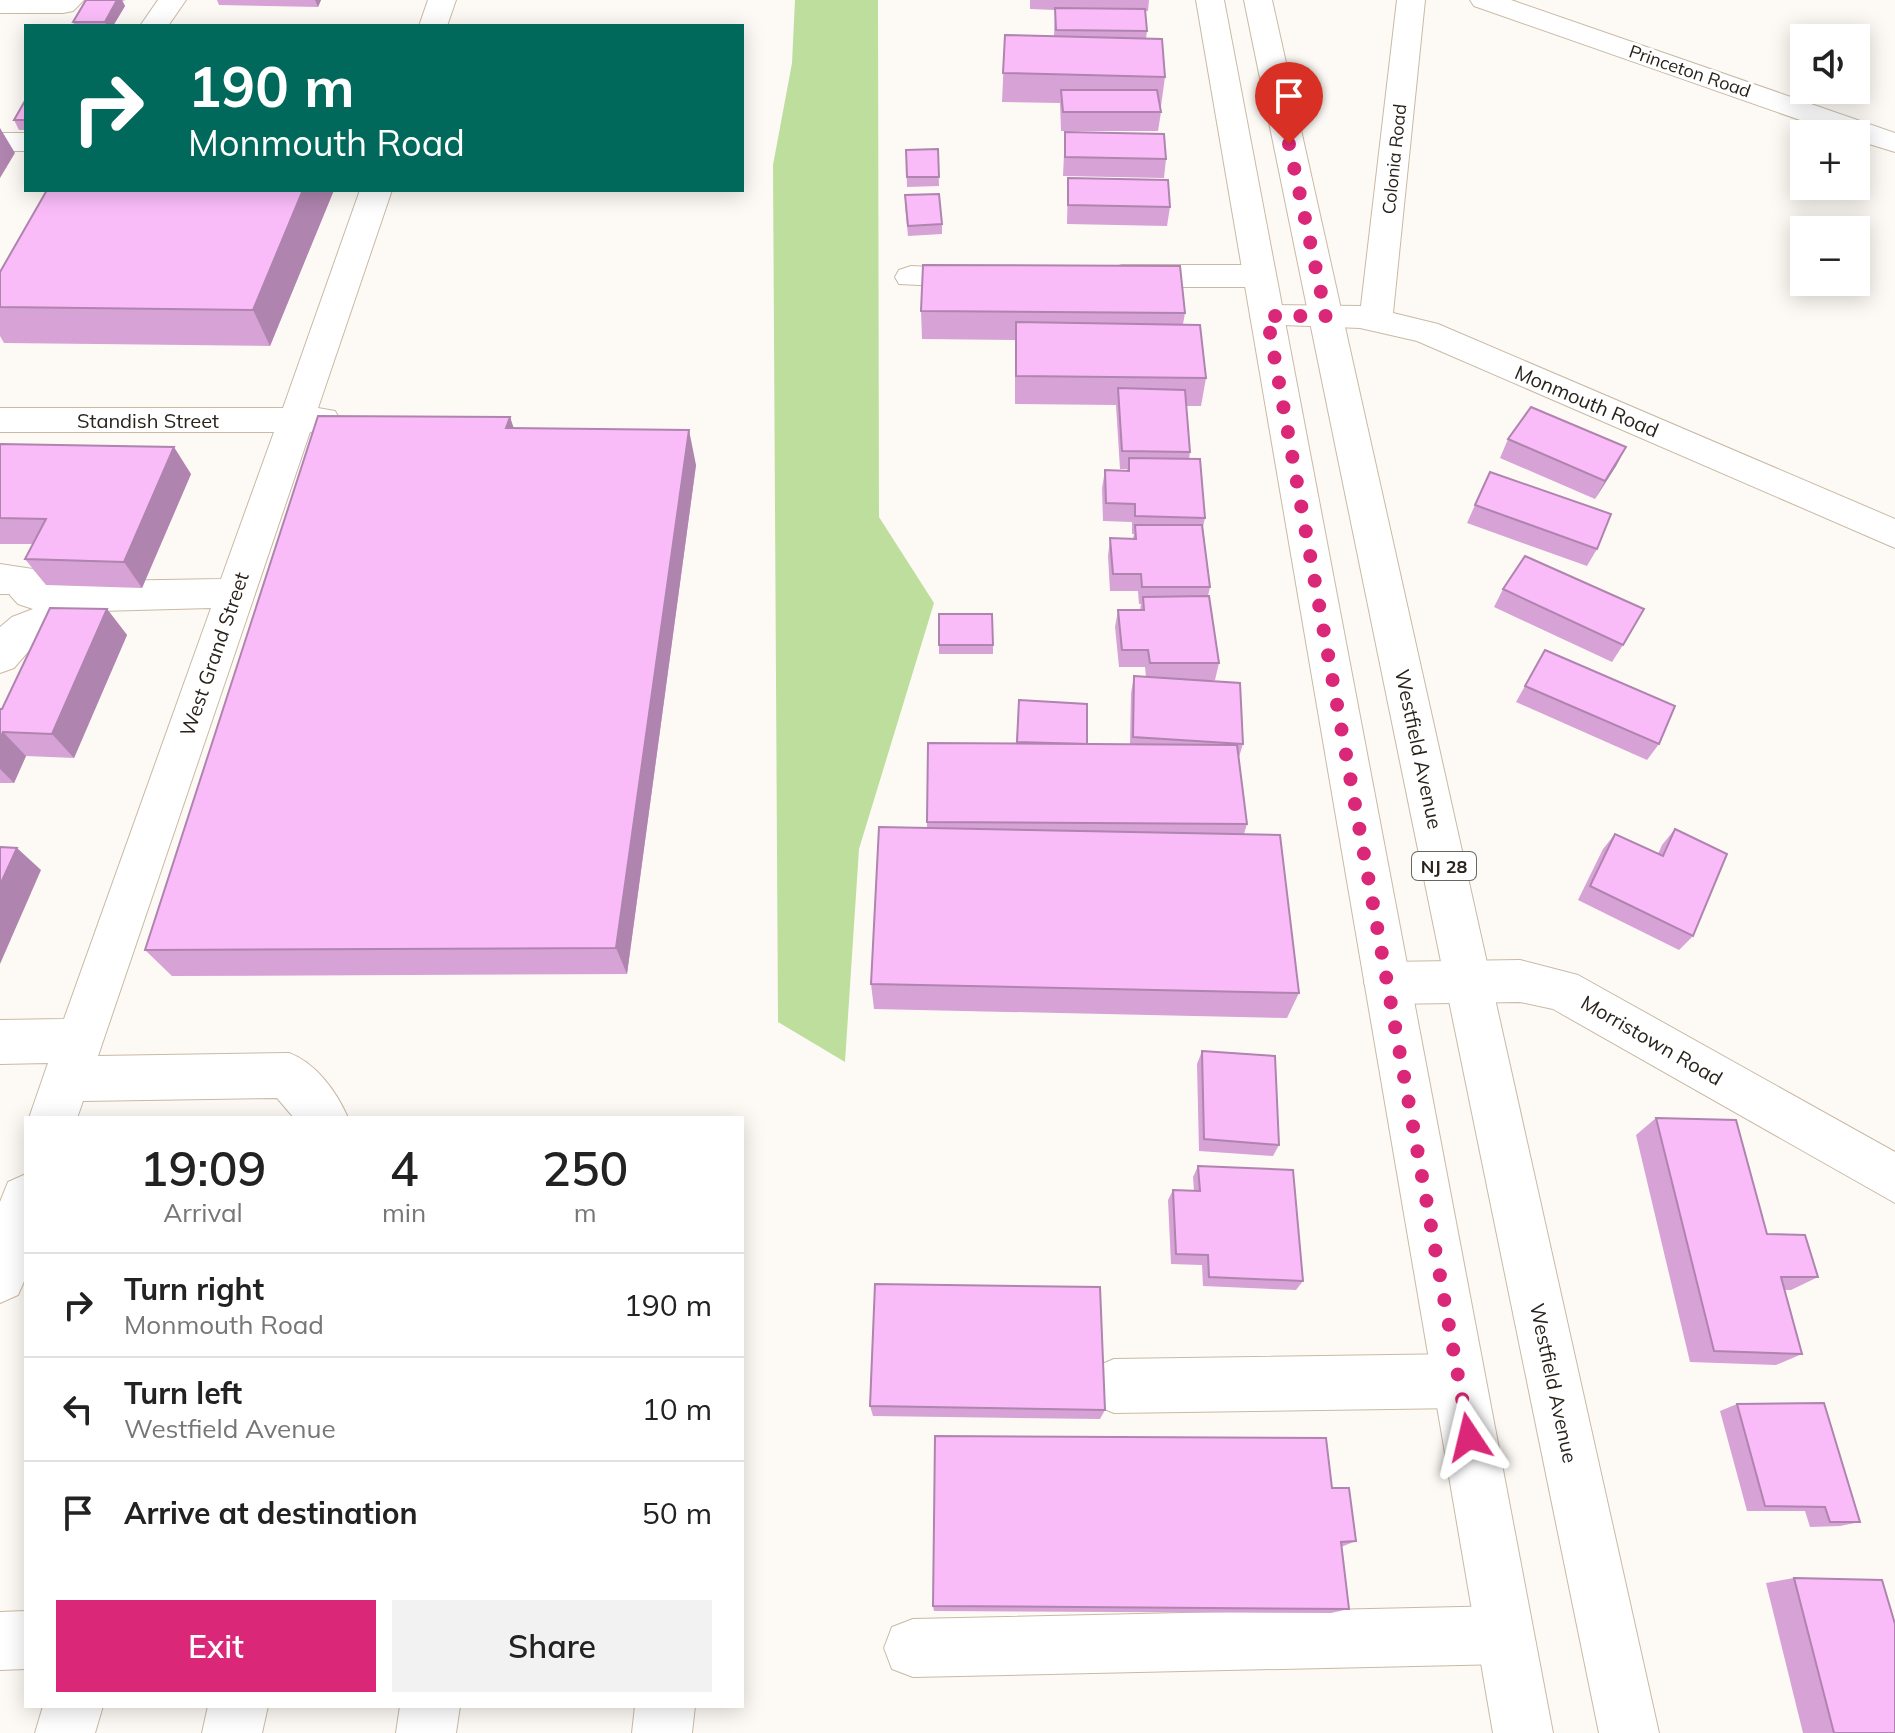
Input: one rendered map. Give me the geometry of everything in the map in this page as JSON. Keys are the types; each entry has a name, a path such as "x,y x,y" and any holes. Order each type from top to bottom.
{"main road":[{"path":"0,5 63,5 70,0"},
{"path":"155,24 172,0"},
{"path":"434,24 442,0"},
{"path":"1210,0 1523,1733"},
{"name":"Westfield Avenue","path":"1258,0 1629,1733"},
{"name":"Colonia Road","path":"1376,319 1411,0"},
{"name":"Princeton Road","path":"1484,0 1895,143"},
{"path":"0,142 24,142"},
{"name":"West Grand Street","path":"66,1079 375,192"},
{"name":"Monmouth Road","path":"1085,276 1263,296 1326,316 1376,319 1426,332 1895,534"},
{"path":"911,277 1006,277"},
{"name":"Standish Street","path":"0,420 350,420"},
{"path":"0,579 19,579 32,594 41,597 230,608"},
{"path":"0,657 16,622 230,608"},
{"name":"Morristown Road","path":"1387,983 1520,981 1562,990 1895,1179"},
{"path":"0,1042 66,1079 289,1075 322,1116"},
{"path":"0,1274 24,1205"},
{"path":"1114,1386 1459,1381"},
{"path":"913,1648 1505,1635"},
{"path":"0,1641 24,1640"},
{"path":"65,1733 72,1708"},
{"path":"232,1733 238,1708"},
{"path":"426,1733 430,1708"},
{"path":"662,1733 665,1708"}],"green space":[{"path":"795,0 878,0 879,517 934,603 859,849 845,1062 778,1022 773,165 792,63"}],"building":[{"path":"86,0 117,0 105,22 73,22"},
{"path":"1055,8 1145,9 1147,31 1056,30"},
{"path":"1005,35 1162,39 1165,77 1003,73"},
{"path":"1061,90 1157,90 1161,112 1063,112"},
{"path":"24,102 24,120 14,120"},
{"path":"1065,132 1164,134 1166,159 1065,157"},
{"path":"938,149 939,177 907,177 906,150"},
{"path":"1068,178 1168,180 1170,207 1068,205"},
{"path":"46,192 302,192 253,310 0,307 0,272"},
{"path":"939,194 942,224 908,226 905,195"},
{"path":"923,265 1180,266 1185,313 921,311"},
{"path":"1016,322 1200,325 1206,378 1016,376"},
{"path":"1118,388 1185,390 1190,452 1122,451"},
{"path":"1531,407 1626,447 1605,481 1508,439"},
{"path":"318,416 510,417 506,428 689,430 616,948 145,950"},
{"path":"0,444 174,447 124,562 25,559 46,519 0,518"},
{"path":"1129,458 1200,459 1205,518 1135,516 1135,504 1106,503 1105,470 1129,471"},
{"path":"1490,472 1611,514 1597,549 1475,505"},
{"path":"1135,525 1202,525 1210,587 1142,587 1141,574 1113,574 1110,538 1136,539"},
{"path":"1525,556 1644,609 1623,645 1503,589"},
{"path":"1209,596 1219,663 1150,663 1148,650 1122,650 1118,610 1144,610 1143,597"},
{"path":"50,608 107,609 52,734 3,732 0,739 0,709"},
{"path":"939,614 992,614 993,645 939,645"},
{"path":"1545,650 1675,706 1659,744 1525,686"},
{"path":"1134,676 1240,683 1243,744 1133,737"},
{"path":"1019,700 1087,704 1087,744 1017,742"},
{"path":"928,743 1237,745 1247,824 927,822"},
{"path":"879,827 1280,835 1299,993 871,984"},
{"path":"1675,829 1727,854 1693,936 1590,886 1615,834 1663,856"},
{"path":"0,847 17,848 0,885"},
{"path":"1202,1051 1275,1056 1279,1145 1204,1139"},
{"path":"1656,1118 1736,1120 1767,1234 1805,1235 1818,1277 1781,1277 1802,1354 1714,1351"},
{"path":"1198,1166 1293,1170 1303,1281 1209,1277 1208,1255 1176,1254 1173,1190 1200,1191"},
{"path":"875,1284 1100,1287 1105,1410 870,1406"},
{"path":"1824,1403 1860,1522 1830,1522 1825,1507 1765,1506 1737,1404"},
{"path":"935,1436 1326,1438 1332,1488 1349,1488 1356,1541 1341,1542 1349,1609 933,1606"},
{"path":"1794,1578 1882,1580 1895,1624 1895,1733 1834,1733"}],"route":[{"path":"1289,144 1326,316 1267,316 1469,1437"}]}
